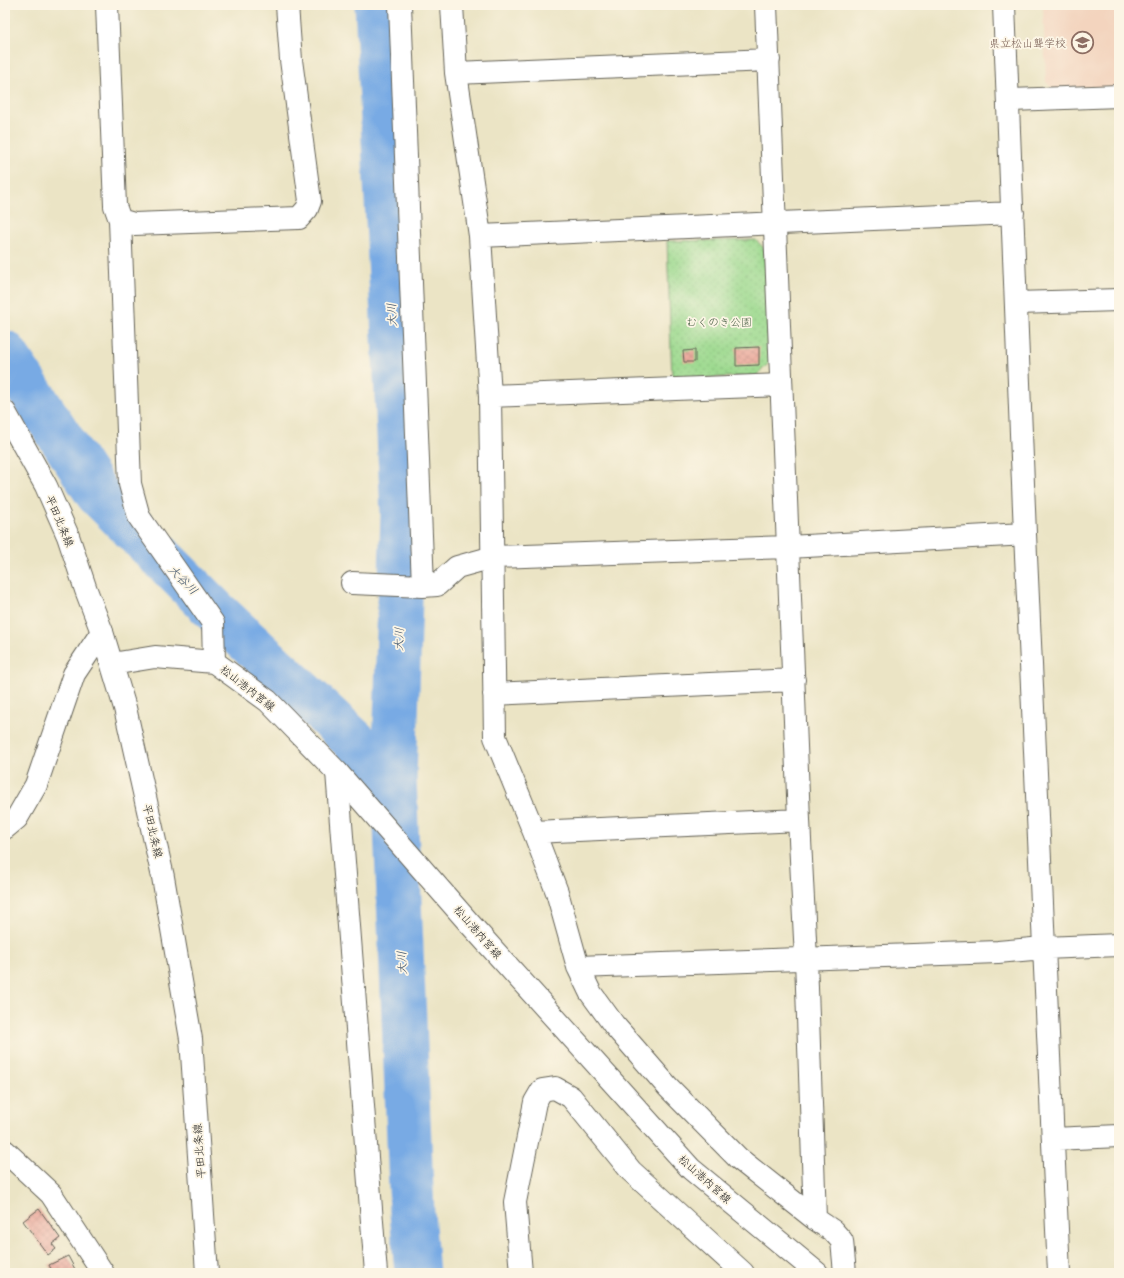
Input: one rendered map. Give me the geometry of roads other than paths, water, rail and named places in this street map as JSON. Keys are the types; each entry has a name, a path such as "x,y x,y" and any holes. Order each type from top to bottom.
{"street":[{"path":"107,5 115,206 120,220 130,484 139,517 213,623 214,662"},
{"path":"120,220 134,224 299,218 308,209 310,201 291,60 287,5"},
{"path":"400,5 415,586"},
{"path":"452,5 456,73 480,236 490,396 495,737 557,892 578,967 590,992 614,1025 668,1087 738,1158 815,1219 833,1231 842,1241 845,1273"},
{"path":"766,5 806,959 815,1219"},
{"path":"1004,5 1025,534 1059,1273"},
{"path":"456,73 769,60"},
{"path":"1008,100 1119,96"},
{"path":"480,236 1013,213"},
{"path":"1017,303 1119,300"},
{"path":"490,396 781,386"},
{"name":"平田北条線","path":"5,412 46,486 68,536 102,632 125,708 163,877 191,1040 207,1273"},
{"path":"352,584 415,586 437,585 457,567 493,557 788,547 1025,534"},
{"path":"5,828 17,818 36,785 74,674 102,632"},
{"name":"松山港内宮線","path":"112,664 155,657 214,662 268,701 337,772 470,924 691,1169 817,1273"},
{"path":"494,694 794,680"},
{"path":"337,772 376,1273"},
{"path":"534,832 799,820"},
{"path":"578,967 998,952 1044,948 1119,945"},
{"path":"521,1273 515,1202 535,1102 542,1090 555,1088 571,1097 631,1171 724,1264 743,1273"},
{"path":"1053,1139 1119,1136"},
{"path":"5,1151 51,1194 103,1273"}],"waterway":[{"name":"大川","path":"377,5 403,514 394,778 412,1213 417,1273"},
{"name":"大谷川","path":"5,353 97,493 216,612 394,778"}],"place":[{"name":"県立松山聾学校","path":"1082,43"}],"park label":[{"name":"むくのき公園","path":"719,322"}]}
